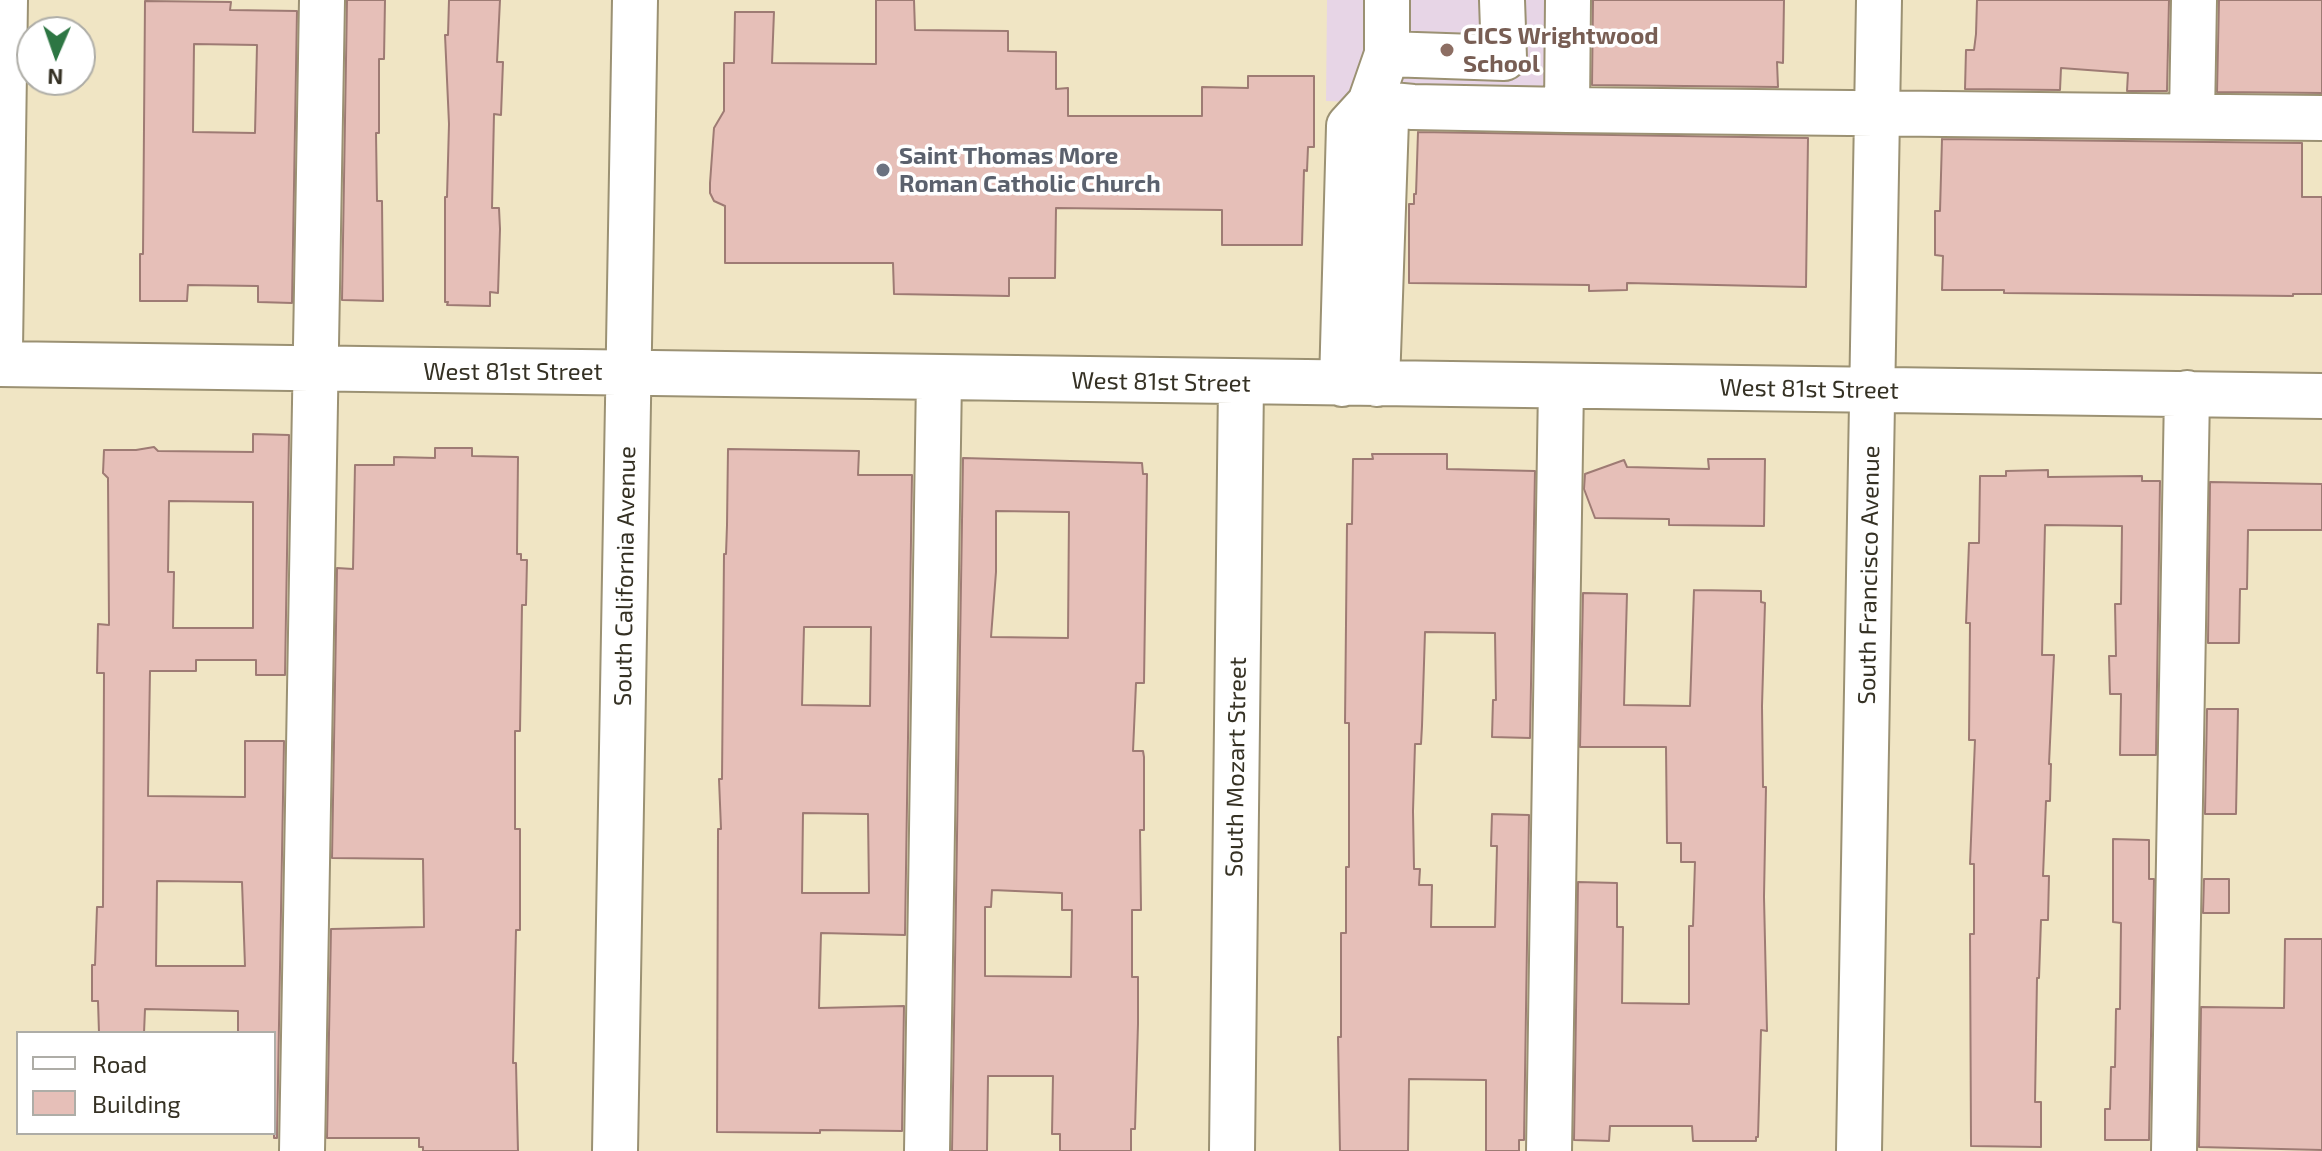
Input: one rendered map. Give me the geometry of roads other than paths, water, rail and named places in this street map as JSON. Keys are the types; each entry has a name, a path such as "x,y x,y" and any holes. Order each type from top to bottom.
{"street":[{"path":"0,349 5,0"},
{"path":"302,1151 322,0"},
{"name":"South California Avenue","path":"615,1151 635,0"},
{"path":"1360,384 1349,126 1370,103 1387,54 1387,0"},
{"path":"1387,54 1504,58 1502,0"},
{"path":"1567,110 1568,0"},
{"name":"South Francisco Avenue","path":"1859,1151 1879,0"},
{"path":"2192,116 2194,0"},
{"path":"1370,103 1413,107 1567,110 2322,118"},
{"name":"West 81st Street","path":"0,364 2322,396"},
{"path":"927,1151 939,378"},
{"name":"South Mozart Street","path":"1232,1151 1241,383"},
{"path":"1549,1151 1561,386"},
{"path":"2174,1151 2187,393"}],"place":[{"name":"CICS Wrightwood School","path":"1447,50"},
{"name":"Saint Thomas More Roman Catholic Church","path":"883,170"}]}
